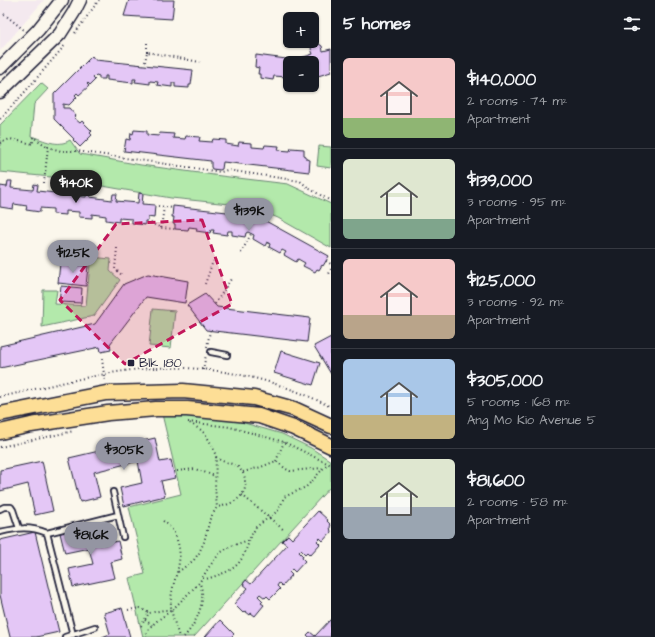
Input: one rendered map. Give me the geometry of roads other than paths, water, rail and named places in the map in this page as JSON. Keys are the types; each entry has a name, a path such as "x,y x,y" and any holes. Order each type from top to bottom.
{"main road":[{"path":"0,68 38,30 62,0"},
{"path":"0,92 60,34 80,0"},
{"path":"0,414 106,393 183,391 254,398 294,409 331,426"},
{"path":"0,432 31,425 108,413 156,409 187,409 259,416 294,428 331,446"}],"lane":[{"path":"211,352 227,355"},
{"path":"113,492 123,537"},
{"path":"0,509 11,507 19,528"},
{"path":"0,532 19,528 36,529 47,533 118,515"},
{"path":"47,533 73,635"},
{"path":"66,637 95,627"}],"place":[{"name":"Blk 180","path":"131,363"}]}
